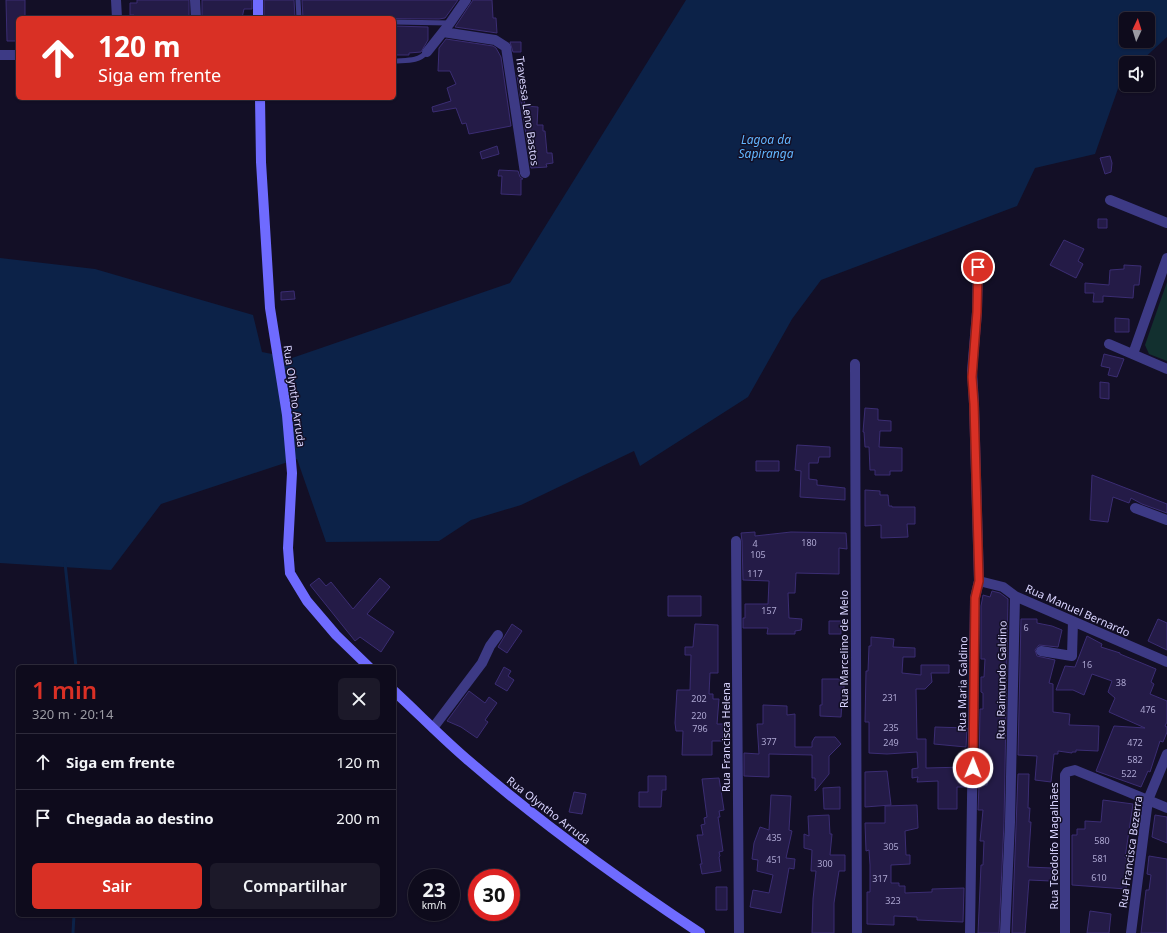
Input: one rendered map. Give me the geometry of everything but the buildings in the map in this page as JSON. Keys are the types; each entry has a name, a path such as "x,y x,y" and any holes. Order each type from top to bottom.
{"street":[{"path":"116,0 117,16"},
{"path":"196,0 196,16"},
{"path":"258,0 258,16"},
{"path":"427,52 466,0"},
{"name":"Travessa Leno Bastos","path":"443,32 495,40 506,47 525,173"},
{"path":"0,55 16,54"},
{"name":"Rua Olyntho Arruda","path":"260,100 261,162 270,308 287,416 292,473 288,548 290,573 300,592 316,612 336,635 367,665"},
{"path":"1110,200 1167,223"},
{"path":"1133,354 1167,258"},
{"name":"Rua Maria Galdino","path":"970,933 975,598 979,581 972,377 977,312 978,267"},
{"path":"1109,344 1167,368"},
{"name":"Rua Marcelino de Melo","path":"855,364 857,933"},
{"path":"1135,508 1167,520"},
{"name":"Rua Francisca Helena","path":"736,541 739,933"},
{"name":"Rua Manuel Bernardo","path":"979,581 1003,587 1015,596 1167,662"},
{"name":"Rua Raimundo Galdino","path":"1005,933 1010,822 1015,596"},
{"path":"1041,651 1072,656 1073,621"},
{"path":"433,728 482,663 490,646 498,635"},
{"name":"Rua Olyntho Arruda","path":"396,693 469,761 559,834 626,883 700,933"},
{"name":"Rua Francisca Bezerra","path":"1131,933 1148,800 1167,754"},
{"name":"Rua Teodolfo Magalhães","path":"1065,933 1065,775 1067,772 1075,770 1167,808"}],"lane":[{"path":"298,0 299,16"},
{"path":"396,22 450,23"},
{"path":"396,61 415,60 421,58 427,52"}],"green space":[{"path":"1167,282 1167,361 1149,354 1145,345"}],"water":[{"name":"Lagoa da Sapiranga","path":"686,0 1167,0 1167,37 1147,56 1119,56 1119,86 1095,154 1035,168 1017,206 821,280 792,319 748,397 640,466 634,451 521,505 471,520 439,541 326,542 297,459 161,504 111,570 0,563 0,258 95,269 253,315 262,352 292,358 510,283"}],"waterway":[{"path":"65,563 76,665"},
{"path":"73,933 74,917"}],"route":[{"path":"973,768 975,598 979,581 972,371 977,312 978,267"}]}
